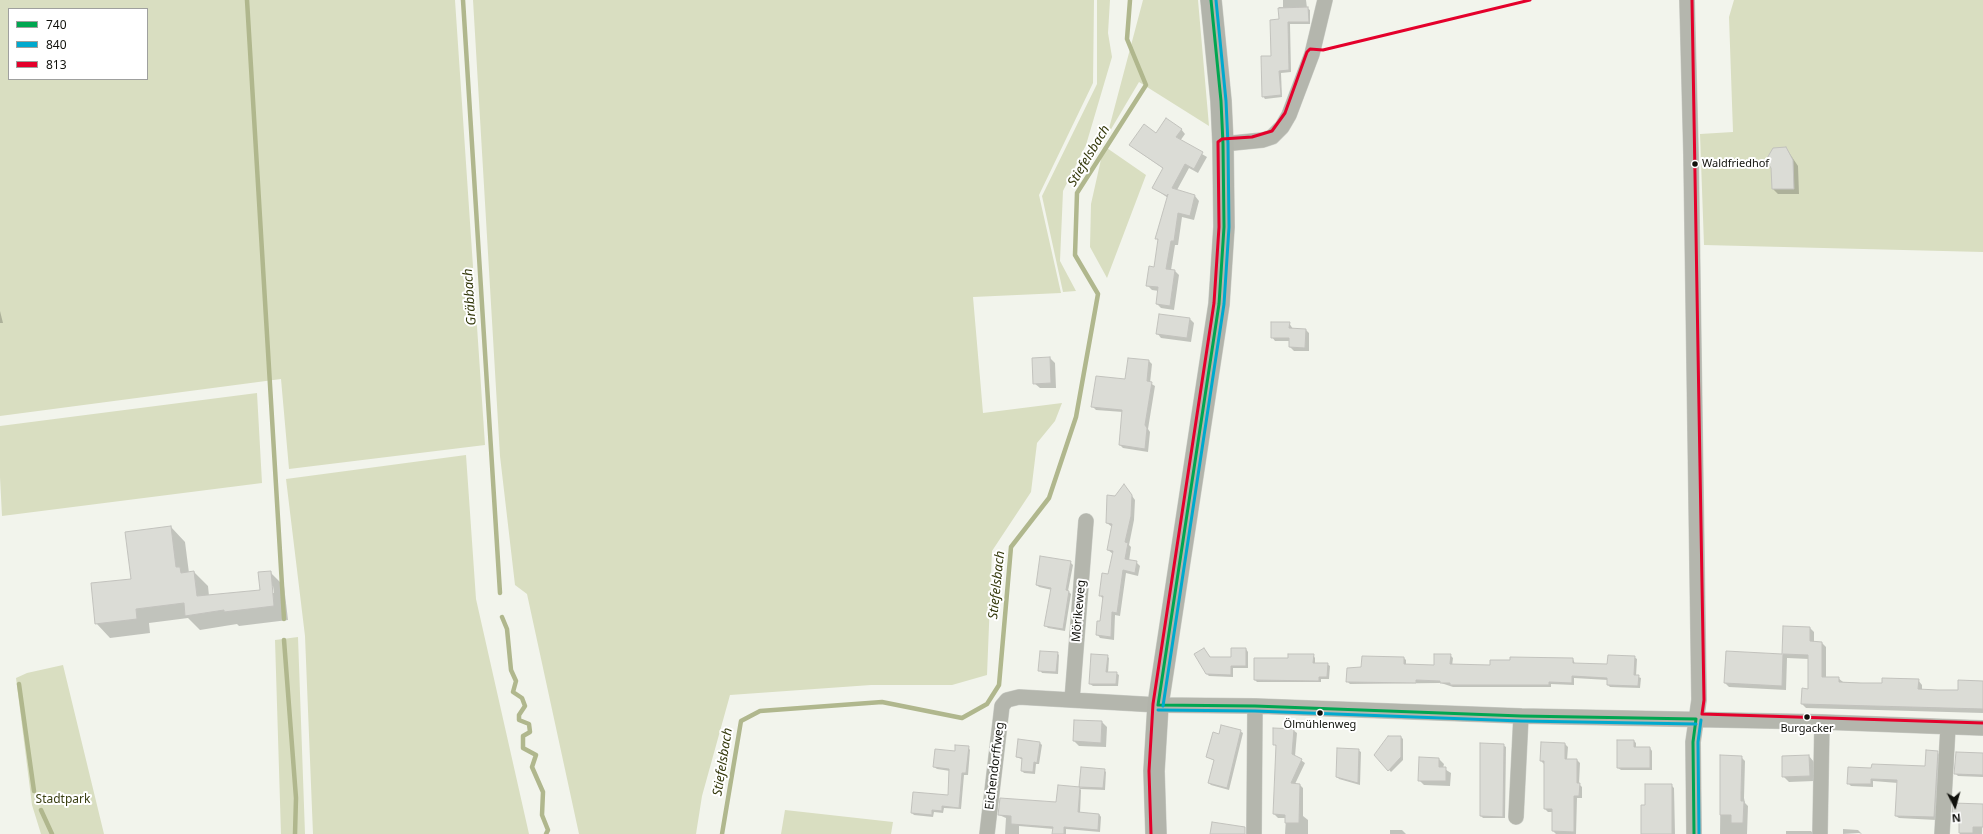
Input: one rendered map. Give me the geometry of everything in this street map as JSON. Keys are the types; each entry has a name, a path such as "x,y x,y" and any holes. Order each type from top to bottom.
{"main road":[{"path":"1156,834 1154,771 1158,705 1219,304 1224,227 1223,144 1221,101 1211,0"}],"street":[{"path":"1223,144 1263,140 1272,137 1282,127 1289,115 1312,54 1325,0"},
{"path":"1686,0 1691,156 1698,684 1693,742 1694,834"},
{"name":"Mörikeweg","path":"1072,700 1086,521"},
{"name":"Eichendorffweg","path":"987,834 1002,706 1007,700 1019,697 1072,700"},
{"path":"1072,700 1158,705 1255,706 1521,716 1822,722 1983,728"},
{"path":"1254,834 1255,706"},
{"path":"1516,817 1521,716"},
{"path":"1820,834 1822,722"},
{"path":"1942,834 1948,727"}],"green space":[{"path":"0,0 455,0 485,445 289,469 281,379 0,416"},
{"path":"473,0 1094,0 1093,83 1039,195 1061,293 973,297 983,413 1062,403 1055,421 1037,443 1031,492 992,551 987,675 952,685 871,685 730,695 702,796 696,834 579,834 527,594 515,585 500,456"},
{"path":"1097,0 1110,0 1108,33 1112,57 1086,145 1063,191 1060,261 1076,291 1063,292 1042,196 1097,84"},
{"path":"1143,0 1198,0 1209,126 1139,82 1107,136"},
{"name":"Waldfriedhof","path":"1734,0 1983,0 1983,252 1704,245 1700,134 1733,132 1729,17"},
{"path":"1104,146 1146,175 1107,278 1090,247 1091,204"},
{"path":"257,393 262,483 2,516 0,426"},
{"path":"466,455 476,599 529,834 313,834 305,636 286,479"},
{"path":"298,637 305,834 281,834 275,640"},
{"name":"Stadtpark","path":"63,665 104,834 41,834 32,805 16,678 27,673"},
{"path":"785,810 893,822 891,834 781,834"}],"building":[{"path":"1308,7 1309,22 1288,22 1289,70 1279,71 1281,95 1262,97 1261,56 1271,56 1270,20 1279,19 1278,8"},
{"path":"1166,118 1182,129 1176,137 1203,152 1194,169 1185,164 1172,188 1195,195 1190,216 1178,213 1174,241 1171,241 1166,269 1175,270 1170,306 1156,304 1158,287 1146,286 1149,266 1154,267 1158,239 1155,239 1168,194 1167,196 1152,188 1163,168 1129,145 1144,124 1156,133"},
{"path":"1786,147 1793,160 1794,189 1772,189 1771,168 1766,160 1773,148"},
{"path":"1159,314 1190,318 1187,338 1156,334"},
{"path":"1271,322 1290,322 1289,328 1306,329 1305,348 1289,347 1289,338 1271,338"},
{"path":"1050,357 1051,383 1033,384 1032,358"},
{"path":"1128,358 1149,360 1147,381 1152,382 1145,425 1147,428 1145,449 1119,445 1122,410 1091,407 1096,376 1125,379"},
{"path":"1124,484 1132,495 1131,516 1125,542 1128,543 1125,559 1137,561 1135,573 1123,570 1117,613 1112,612 1111,637 1096,635 1097,621 1100,621 1103,596 1099,596 1102,573 1108,574 1113,551 1107,550 1112,524 1106,523 1107,495 1115,496"},
{"path":"171,526 176,567 180,567 181,573 194,571 197,596 260,590 258,572 271,571 274,606 224,612 224,610 185,616 184,603 136,609 137,619 95,624 91,583 131,579 125,532"},
{"path":"1040,556 1071,561 1066,590 1069,591 1063,629 1044,626 1051,588 1036,585"},
{"path":"1783,626 1810,627 1810,641 1822,642 1822,677 1839,677 1839,682 1860,683 1882,683 1882,678 1919,679 1918,689 1938,690 1958,690 1958,680 1983,681 1983,709 1801,704 1802,688 1808,689 1808,655 1783,654 1782,686 1724,683 1726,651 1782,654"},
{"path":"1204,648 1210,657 1231,657 1231,648 1246,648 1246,666 1231,666 1231,675 1206,674 1194,654"},
{"path":"1040,651 1058,652 1056,672 1038,671"},
{"path":"1091,654 1108,655 1106,672 1117,672 1116,684 1089,684"},
{"path":"1288,654 1314,654 1313,663 1328,663 1327,677 1319,677 1319,681 1254,680 1254,658 1288,658"},
{"path":"1434,654 1451,654 1450,664 1490,665 1490,660 1510,660 1510,657 1573,658 1573,663 1607,664 1608,655 1635,656 1634,675 1639,675 1638,686 1607,685 1607,678 1572,676 1572,683 1549,682 1549,685 1450,685 1450,683 1440,683 1440,681 1416,680 1416,683 1346,682 1347,668 1361,667 1362,656 1404,657 1404,664 1434,665"},
{"path":"1074,720 1102,721 1101,743 1073,741"},
{"path":"1221,725 1241,730 1227,788 1208,783 1214,760 1206,757 1213,732 1219,734"},
{"path":"1273,728 1294,729 1292,754 1302,759 1291,783 1300,784 1299,823 1285,823 1285,815 1273,814 1276,745 1273,745"},
{"path":"1388,736 1401,736 1401,757 1388,771 1374,755"},
{"path":"1018,739 1040,742 1037,763 1034,762 1033,772 1021,771 1022,758 1016,757"},
{"path":"1617,740 1634,740 1634,747 1650,747 1650,768 1617,768"},
{"path":"1541,742 1565,743 1565,759 1577,759 1577,783 1580,783 1579,796 1574,796 1574,832 1552,831 1552,809 1544,809 1544,761 1540,761"},
{"path":"1480,743 1504,744 1503,817 1480,816"},
{"path":"955,745 969,746 966,773 962,773 959,808 942,806 942,811 932,810 932,815 911,813 913,792 948,795 949,769 933,767 935,749 955,751"},
{"path":"1337,748 1359,749 1358,783 1336,777"},
{"path":"1926,750 1938,751 1934,817 1895,816 1897,780 1871,779 1871,784 1847,784 1848,767 1871,768 1872,764 1925,766"},
{"path":"1956,752 1983,753 1983,775 1954,774"},
{"path":"1720,755 1742,756 1741,801 1744,801 1743,823 1731,823 1731,815 1720,815"},
{"path":"1809,755 1810,776 1782,777 1782,756"},
{"path":"1419,757 1439,758 1439,767 1446,767 1446,781 1418,781"},
{"path":"1081,767 1105,769 1103,788 1079,787"},
{"path":"1645,784 1672,784 1672,834 1641,834 1641,805 1645,805"},
{"path":"1058,785 1080,787 1078,812 1099,814 1098,830 1064,827 1064,834 1052,834 1053,827 1011,824 1011,816 998,815 1000,798 1056,802"},
{"path":"1953,803 1983,804 1983,827 1973,827 1973,833 1959,833 1959,817 1952,817"},
{"path":"1212,822 1245,827 1245,834 1210,834"}],"waterway":[{"path":"247,0 284,619"},
{"name":"Gräbbach","path":"463,0 500,593"},
{"name":"Stiefelsbach","path":"722,834 741,721 760,711 882,702 962,718 987,704 999,685 1011,547 1049,498 1076,417 1098,294 1075,255 1077,193 1146,85 1127,39 1130,0"},
{"name":"Gräbbach","path":"502,617 507,629 511,670 516,681 513,692 522,698 525,706 519,715 519,720 529,724 530,732 523,736 523,748 536,755 532,767 543,792 542,815 548,830 546,834"},
{"path":"284,640 296,798 295,834"},
{"path":"19,684 34,791"},
{"path":"41,810 52,834"}],"transit line":[{"name":"740","path":"1158,705 1219,304 1224,227 1223,144 1221,101 1211,0"},
{"name":"840","path":"1163,706 1224,304 1229,227 1228,144 1226,101 1216,0"},
{"name":"813","path":"1151,834 1149,771 1153,704 1214,303 1219,227 1218,142 1222,139 1252,137 1272,131 1285,113 1307,52 1310,49 1323,50 1530,0"},
{"name":"813","path":"1692,0 1704,700 1702,714 1983,723"},
{"name":"740","path":"1158,705 1255,706 1521,716 1696,719"},
{"name":"840","path":"1158,710 1255,711 1521,721 1696,724"},
{"name":"740","path":"1694,834 1693,742 1696,719"},
{"name":"840","path":"1699,834 1698,742 1701,720"}],"place":[{"name":"Waldfriedhof","path":"1695,164"},
{"name":"Ölmühlenweg","path":"1320,713"},
{"name":"Burgacker","path":"1807,717"}]}
